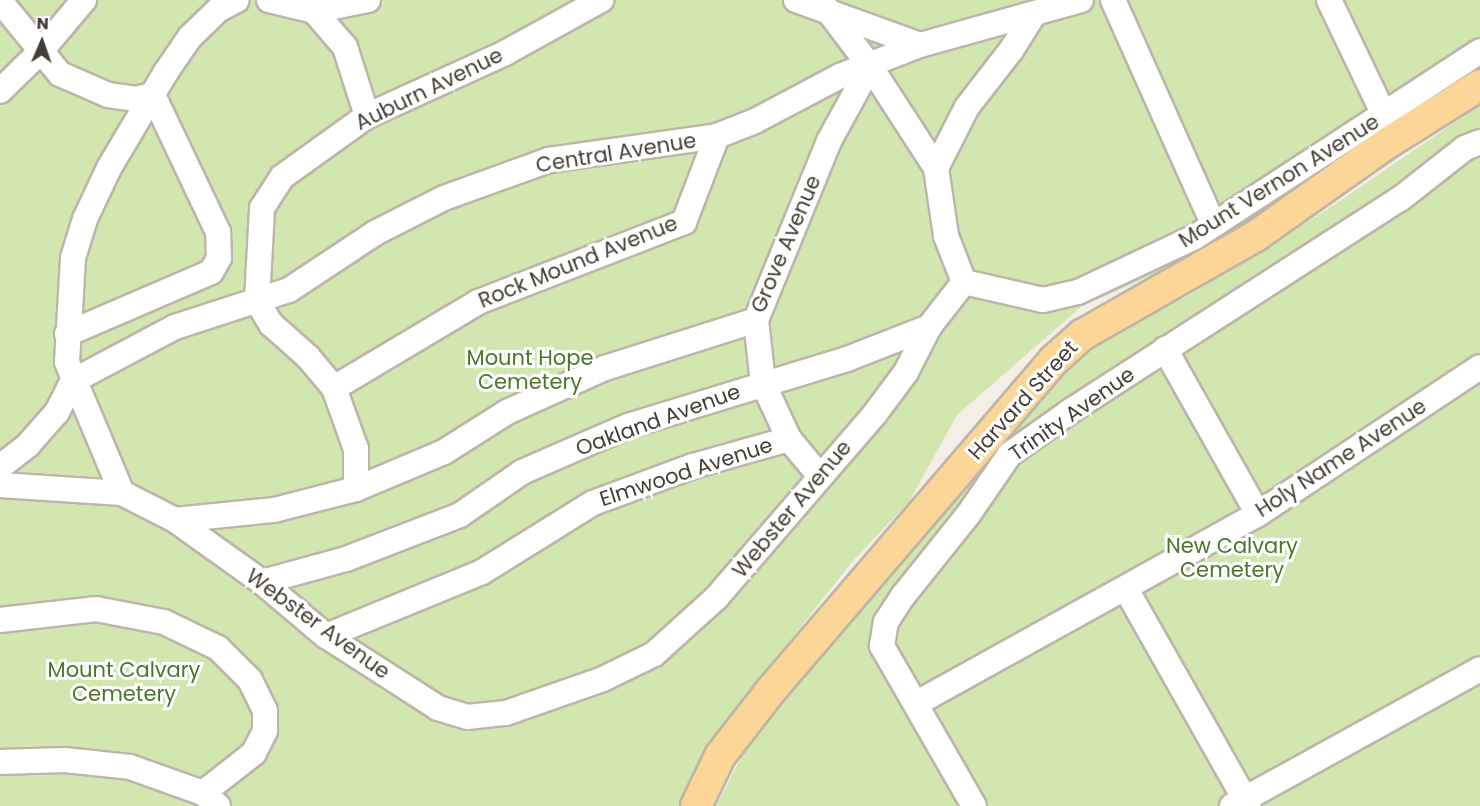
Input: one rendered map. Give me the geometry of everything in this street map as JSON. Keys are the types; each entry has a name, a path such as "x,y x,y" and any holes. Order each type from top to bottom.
{"main road":[{"name":"Harvard Street","path":"696,806 720,756 772,689 1054,360 1082,335 1257,235 1389,142 1480,84"}],"lane":[{"path":"0,91 41,51 84,0"},
{"path":"122,493 86,402 73,381 67,362 73,258 85,219 153,94 190,37 218,10 237,0"},
{"path":"269,0 315,11 368,0"},
{"name":"Auburn Avenue","path":"257,301 262,208 282,177 367,116 506,53 601,0"},
{"path":"796,0 825,7 920,45"},
{"name":"Central Avenue","path":"73,381 175,327 290,290 375,233 494,178 549,160 717,136 755,121 840,76 920,45 1081,0"},
{"path":"1113,0 1212,224"},
{"path":"1329,0 1384,115"},
{"path":"0,1 60,74 108,95 135,99 153,94"},
{"path":"825,7 870,66 936,168 946,236 964,282"},
{"path":"315,11 345,47 367,116"},
{"path":"936,168 967,107 1012,49 1032,15"},
{"name":"Mount Vernon Avenue","path":"964,282 1043,300 1078,291 1195,237 1480,51"},
{"name":"Grove Avenue","path":"175,520 274,510 356,489 444,452 507,412 605,368 756,320 829,141 870,66"},
{"path":"67,334 211,272 219,258 218,232 153,94"},
{"name":"Rock Mound Avenue","path":"334,388 477,302 684,222 717,136"},
{"name":"Trinity Avenue","path":"974,806 917,703 882,646 886,622 903,596 968,515 1010,454 1165,349 1400,199 1465,148 1480,142"},
{"name":"Webster Avenue","path":"0,485 122,493 175,520 262,582 327,636 438,708 467,717 506,713 603,679 654,654 716,598 819,474 874,415 906,372 929,327 964,282"},
{"path":"257,301 271,324 308,357 334,388 356,449 356,489"},
{"path":"756,320 763,383 789,439 819,474"},
{"name":"Oakland Avenue","path":"262,582 346,559 460,515 522,472 628,426 847,359 929,327"},
{"path":"1165,349 1258,514"},
{"name":"Holy Name Avenue","path":"917,703 1258,514 1480,367"},
{"path":"0,467 28,445 57,412 73,381"},
{"name":"Elmwood Avenue","path":"327,636 482,572 592,503 693,466 789,439"},
{"path":"1126,589 1242,804 1477,679"},
{"path":"0,620 96,609 164,622 218,648 250,680 265,711 265,731 254,753 211,799 130,767 65,760 0,762"}],"green space":[{"name":"Mount Hope Cemetery","path":"0,0 1480,0 1480,66 1172,266 1082,306 957,415 909,502 851,563 731,716 680,806 0,806"},
{"name":"New Calvary Cemetery","path":"1480,105 1480,806 716,806 755,731 1043,395 1100,337 1188,296 1334,205"}],"park label":[{"name":"Mount Calvary Cemetery","path":"124,682"}]}
